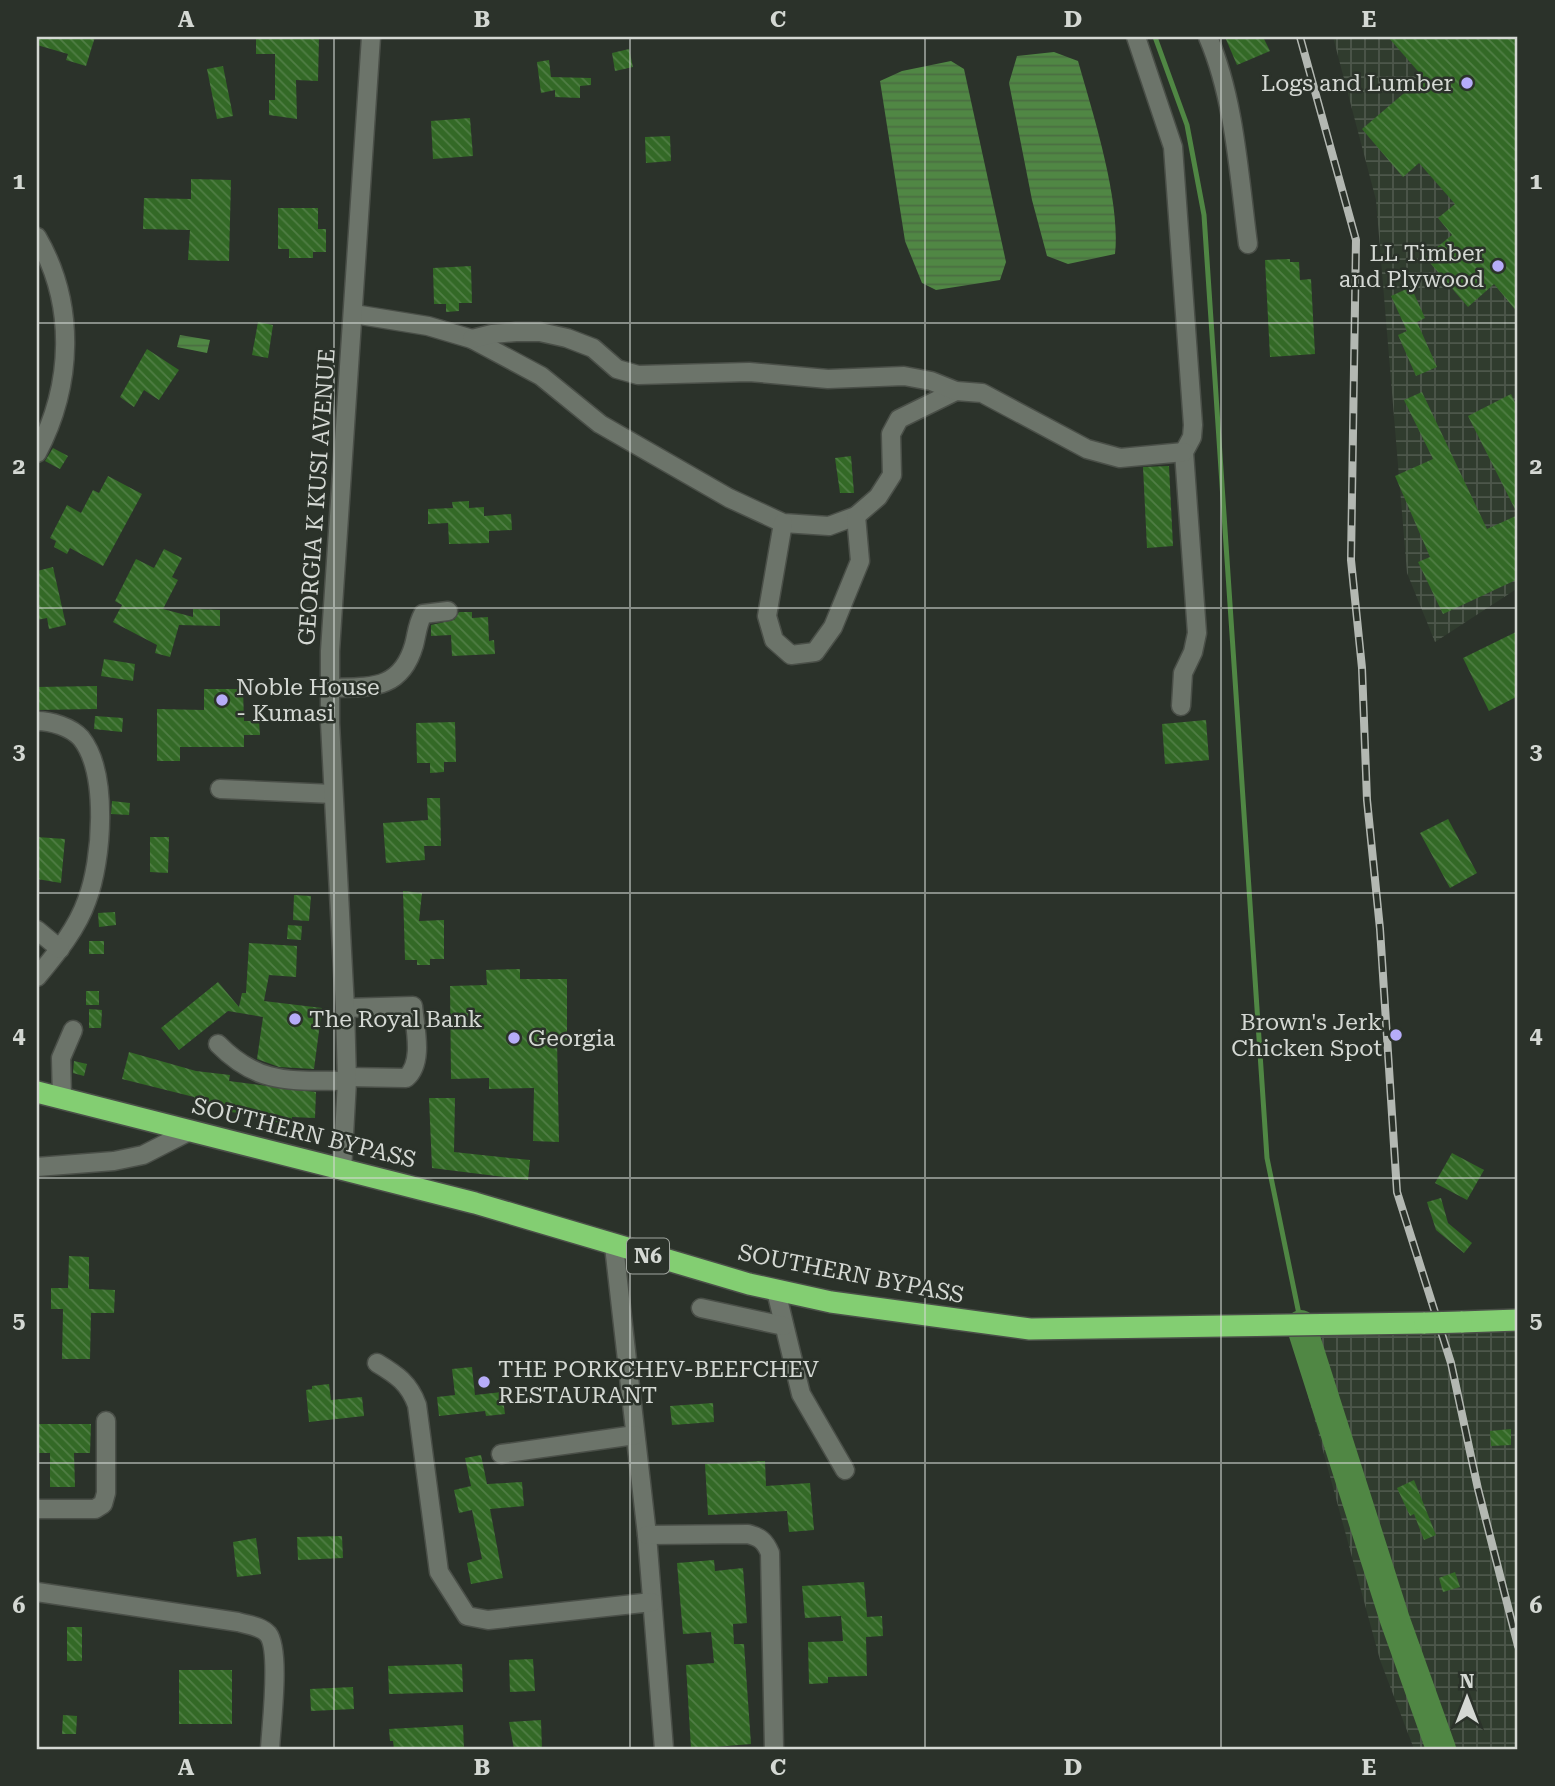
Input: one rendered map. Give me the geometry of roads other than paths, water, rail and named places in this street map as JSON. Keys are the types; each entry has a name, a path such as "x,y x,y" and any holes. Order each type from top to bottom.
{"highway":[{"name":"SOUTHERN BYPASS","path":"37,1092 475,1203 614,1246 776,1291 1005,1328 1273,1326 1516,1320"}],"street":[{"name":"GEORGIA K KUSI AVENUE","path":"342,1171 347,1079 333,794 331,688 333,610 371,37"},
{"path":"1136,37 1173,147 1193,425 1192,437 1184,452 1197,633 1193,652 1183,673 1181,706"},
{"path":"1208,37 1216,56 1236,149 1248,244"},
{"path":"37,237 58,284 65,318 66,367 51,421 37,453"},
{"path":"354,314 428,326 472,340 541,376 600,424 729,498 783,523 829,527 856,516 878,497 892,475 891,434 899,419 956,391"},
{"path":"472,340 492,334 540,332 593,348 617,369 638,375 749,372 828,379 904,376 931,381 956,391 982,393 1087,449 1120,458 1184,452"},
{"path":"783,523 767,616 774,640 791,655 815,652 833,627 860,562 856,516"},
{"path":"331,688 364,687 397,677 407,665 423,614 448,611"},
{"path":"37,721 66,727 81,739 99,781 99,860 87,903 60,949 37,977"},
{"path":"220,789 333,794"},
{"path":"37,930 60,949"},
{"path":"218,1044 237,1063 256,1073 289,1080 406,1078 414,1072 414,1006 345,1007"},
{"path":"62,1098 61,1058 73,1030"},
{"path":"37,1167 114,1161 143,1155 190,1131"},
{"path":"614,1246 647,1535 664,1749"},
{"path":"776,1291 804,1401 845,1470"},
{"path":"701,1308 784,1326"},
{"path":"377,1363 401,1377 412,1390 417,1405 439,1572 467,1616 488,1620 652,1602"},
{"path":"37,1508 96,1509 103,1504 106,1493 106,1422"},
{"path":"501,1454 635,1434"},
{"path":"647,1535 748,1534 758,1537 766,1544 770,1553 774,1749"},
{"path":"37,1592 238,1622 262,1629 271,1637 273,1655 270,1749"}],"waterway":[{"path":"1155,37 1187,125 1204,215 1267,1158 1300,1319"},
{"path":"1301,1325 1395,1620 1441,1749"}],"railway":[{"path":"1300,37 1356,240 1351,560 1362,668 1367,800 1380,929 1397,1192 1451,1363 1478,1489 1518,1646"}],"place":[{"name":"Logs and Lumber","path":"1467,83"},
{"name":"LL Timber and Plywood","path":"1498,266"},
{"name":"Noble House - Kumasi","path":"222,700"},
{"name":"The Royal Bank","path":"295,1019"},
{"name":"Brown's Jerk Chicken Spot","path":"1396,1035"},
{"name":"Georgia","path":"514,1038"},
{"name":"THE PORKCHEV-BEEFCHEV RESTAURANT","path":"484,1382"}]}
